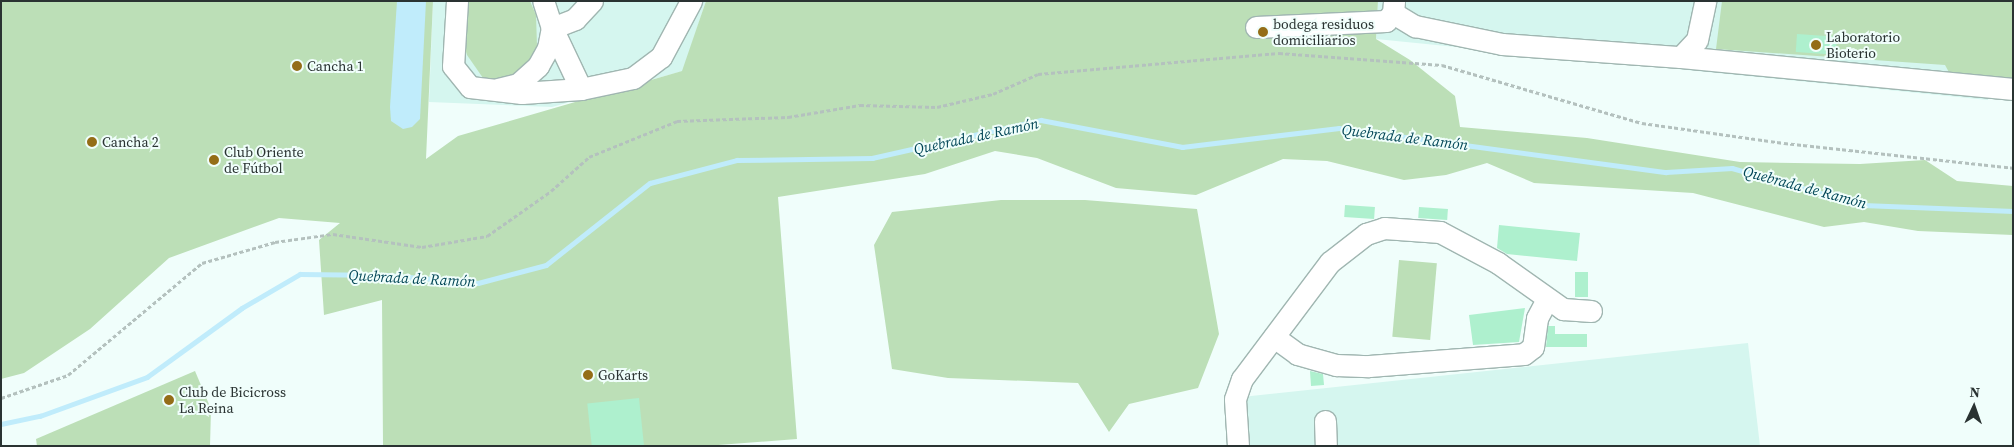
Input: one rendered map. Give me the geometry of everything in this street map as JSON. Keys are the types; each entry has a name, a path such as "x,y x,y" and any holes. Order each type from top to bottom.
{"lane":[{"path":"457,1 453,66 470,87 522,93 581,89 633,78 648,68 674,37 691,1"},
{"path":"543,1 552,28 581,89"},
{"path":"552,28 575,19 592,1"},
{"path":"1681,57 1697,40 1705,1"},
{"path":"1256,26 1386,21 1393,7 1415,26 1502,44 1681,57 2013,89"},
{"path":"496,90 518,84 538,66 548,48 552,28"},
{"path":"1238,446 1235,398 1242,379 1274,337 1303,294 1330,262 1366,234 1384,228 1440,232 1498,263 1563,309 1591,311"},
{"path":"1274,337 1297,354 1336,365 1369,366 1524,354 1533,347 1537,318 1547,298"},
{"path":"1325,421 1326,446"}],"path":[{"path":"1,398 68,375 202,264 275,242 333,234 422,248 487,236 551,191 589,157 677,121 788,117 860,104 937,106 993,94 1038,74 1279,54 1442,65 1642,123 2013,168"}],"shaded area":[{"path":"433,1 706,1 683,71 552,107 429,102"},
{"path":"1378,1 1985,1 1988,100 1376,39"},
{"path":"1748,343 1760,446 1245,446 1242,397"}],"green space":[{"path":"1,1 433,1 426,159 458,136 682,71 706,1 1378,1 1376,39 1410,60 1455,96 1460,127 1587,138 1740,162 1860,164 1925,160 1957,181 2013,186 2013,235 1918,231 1864,222 1824,227 1693,193 1534,183 1487,163 1446,175 1404,180 1327,161 1283,159 1196,195 1116,188 1037,158 995,151 925,174 778,197 797,439 705,446 383,446 382,300 324,315 319,240 340,223 279,218 169,258 90,329 24,373 1,379"},
{"path":"462,1 530,1 536,15 537,47 525,68 505,80 483,78 467,55 460,32"},
{"path":"1722,1 2013,1 2013,83 1951,76 1945,65 1716,49"},
{"path":"1001,200 1085,200 1197,209 1219,334 1198,388 1129,404 1109,432 1078,383 948,378 892,369 874,245 892,212"},
{"path":"1399,260 1437,263 1430,340 1392,337"},
{"name":"Club de Bicicross La Reina","path":"195,371 211,409 210,446 37,446 36,439"}],"water":[{"path":"397,1 426,1 420,119 412,127 403,129 391,121 390,107"}],"building":[{"name":"Laboratorio Bioterio","path":"1797,34 1837,37 1836,55 1796,52"},
{"path":"1345,205 1375,207 1374,219 1344,217"},
{"path":"1419,207 1448,209 1447,220 1418,218"},
{"path":"1499,225 1580,233 1577,261 1507,254 1497,248"},
{"path":"1575,272 1588,272 1588,297 1575,297"},
{"path":"1525,308 1519,342 1473,345 1469,315"},
{"path":"1548,326 1555,326 1555,334 1587,334 1587,347 1546,347"},
{"path":"1310,371 1323,374 1324,385 1311,386"},
{"path":"639,398 644,446 592,446 587,403"}],"waterway":[{"name":"Quebrada de Ramón","path":"1,424 40,416 147,377 242,308 300,274 386,275 478,283 546,265 650,183 737,160 872,158 1041,120 1182,147 1339,128 1666,172 1732,168 1863,205 2013,211"}],"place":[{"name":"bodega residuos domiciliarios","path":"1263,32"},
{"name":"Laboratorio Bioterio","path":"1816,45"},
{"name":"Cancha 1","path":"297,66"},
{"name":"Cancha 2","path":"92,142"},
{"name":"Club Oriente de Fútbol","path":"214,160"},
{"name":"GoKarts","path":"588,375"},
{"name":"Club de Bicicross La Reina","path":"169,400"}]}
